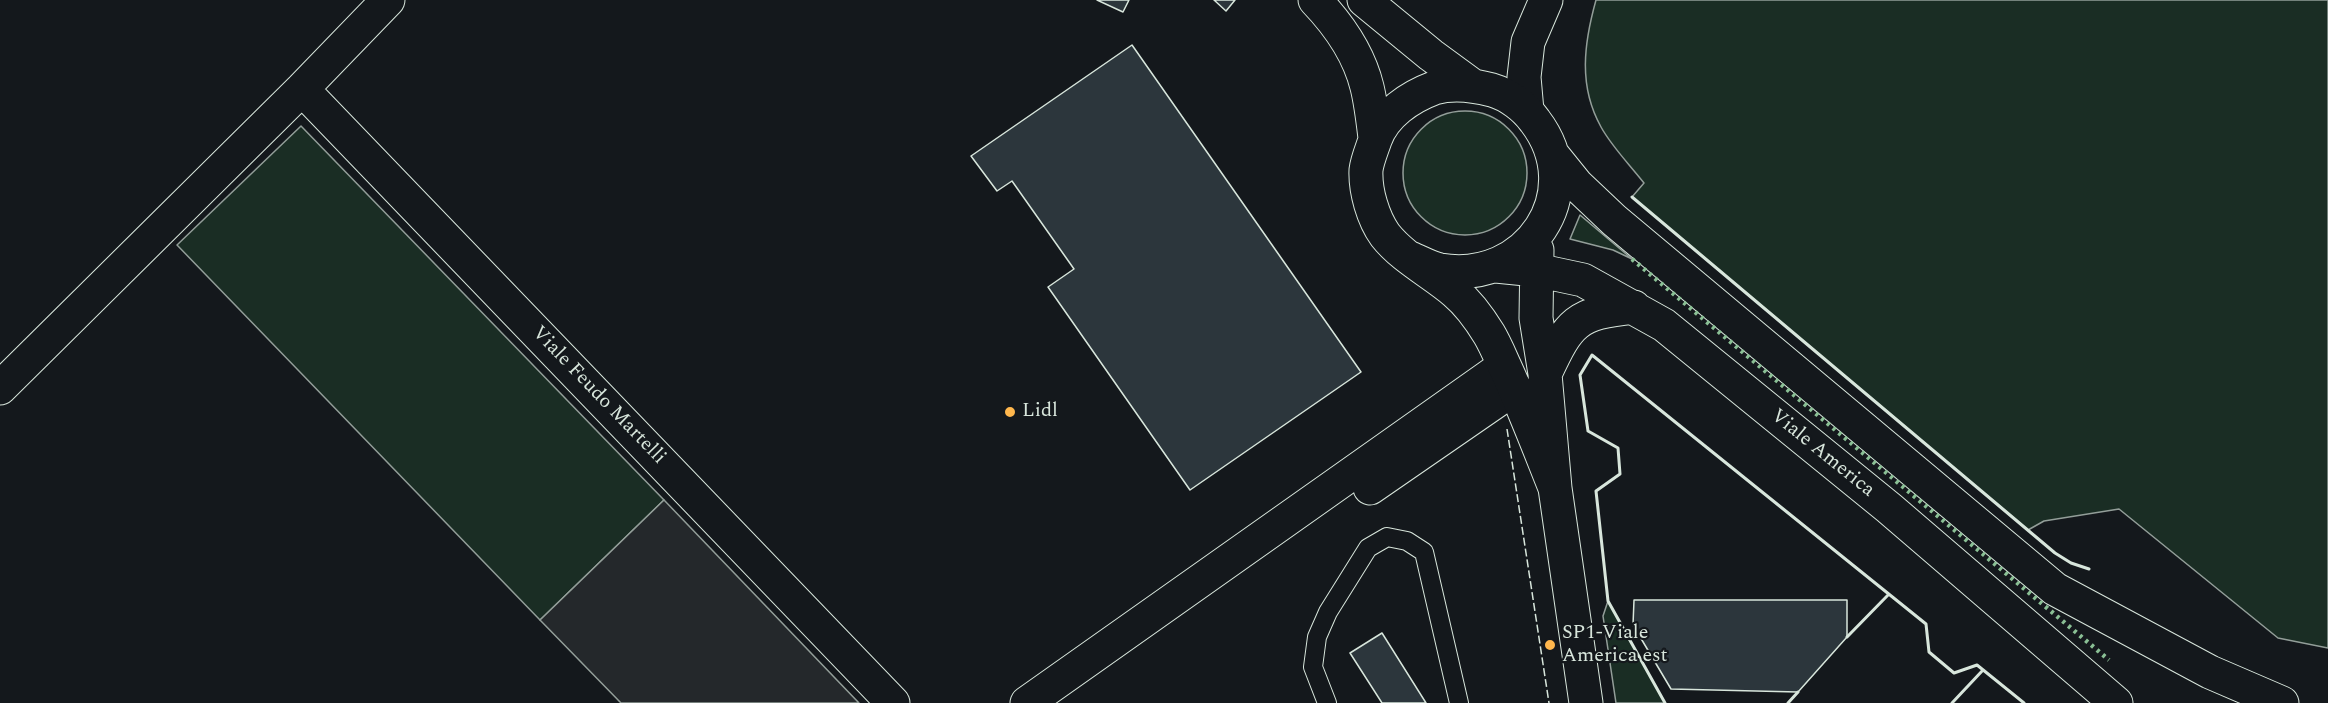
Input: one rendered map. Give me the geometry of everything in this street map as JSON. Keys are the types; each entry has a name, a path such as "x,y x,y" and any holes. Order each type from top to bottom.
{"main road":[{"path":"0,388 302,89 388,0"},
{"path":"1315,0 1328,13 1351,47 1367,86 1376,138"},
{"path":"1364,0 1472,85"},
{"path":"1527,111 1524,77 1528,42 1546,0"},
{"path":"1555,488 1489,334 1457,293 1410,258 1385,234 1370,204 1366,171 1376,138 1392,113 1415,95 1442,86 1472,85 1502,93 1527,111 1542,131 1552,154 1577,185 1614,220 2055,589 2210,672 2282,703"},
{"name":"Viale Feudo Martelli","path":"302,89 893,703"},
{"path":"1410,258 1438,270 1467,272 1496,266 1520,253 1539,233 1551,209 1555,182 1552,154"},
{"path":"1539,233 1536,318 1545,374 1555,488 1586,703"},
{"name":"Viale America","path":"1496,266 1536,270 1583,280 1664,325 1889,508 2116,703"},
{"path":"1545,374 1560,341 1581,318 1603,310 1634,307"},
{"path":"1027,703 1509,377"},
{"path":"1058,703 1509,377"}],"lane":[{"path":"1327,703 1313,667 1317,637 1328,612 1368,548 1387,537 1407,541 1424,552 1459,703"}],"green space":[{"path":"1596,0 2328,0 2328,648 2278,638 2119,509 2044,521 2028,530 1632,197 1644,183 1601,127 1594,112 1586,80 1588,32"},
{"path":"1465,111 1489,116 1509,129 1522,149 1527,173 1522,197 1509,217 1489,230 1465,235 1441,230 1421,217 1408,197 1403,173 1408,149 1421,129 1441,116"},
{"path":"301,126 664,500 540,620 177,245"},
{"path":"1580,215 1632,259 1613,250 1570,239"},
{"path":"1608,601 1665,703 1616,703 1603,616"}],"shaded area":[{"path":"664,500 859,703 621,703 540,620"}],"building":[{"path":"1097,0 1129,0 1123,12"},
{"path":"1214,0 1235,0 1226,11"},
{"path":"1132,45 1361,372 1190,490 1048,287 1074,269 1012,181 997,191 971,156"},
{"path":"1634,600 1847,600 1847,637 1798,692 1671,689 1633,625"},
{"path":"1382,633 1426,703 1382,703 1350,653"}],"hedge":[{"path":"1632,259 2109,660"}],"fence":[{"path":"1507,429 1549,703"}],"wall":[{"path":"1632,197 2055,553 2071,563 2089,569"},
{"path":"1665,703 1608,601 1596,491 1620,474 1618,448 1588,431 1580,375 1592,355 1926,624 1929,652 1954,673 1977,665 2024,703"},
{"path":"1847,637 1889,594"},
{"path":"1952,703 1983,670"},
{"path":"1788,703 1798,692"}],"place":[{"name":"Lidl","path":"1010,412"},
{"name":"SP1-Viale America est","path":"1550,645"}]}
